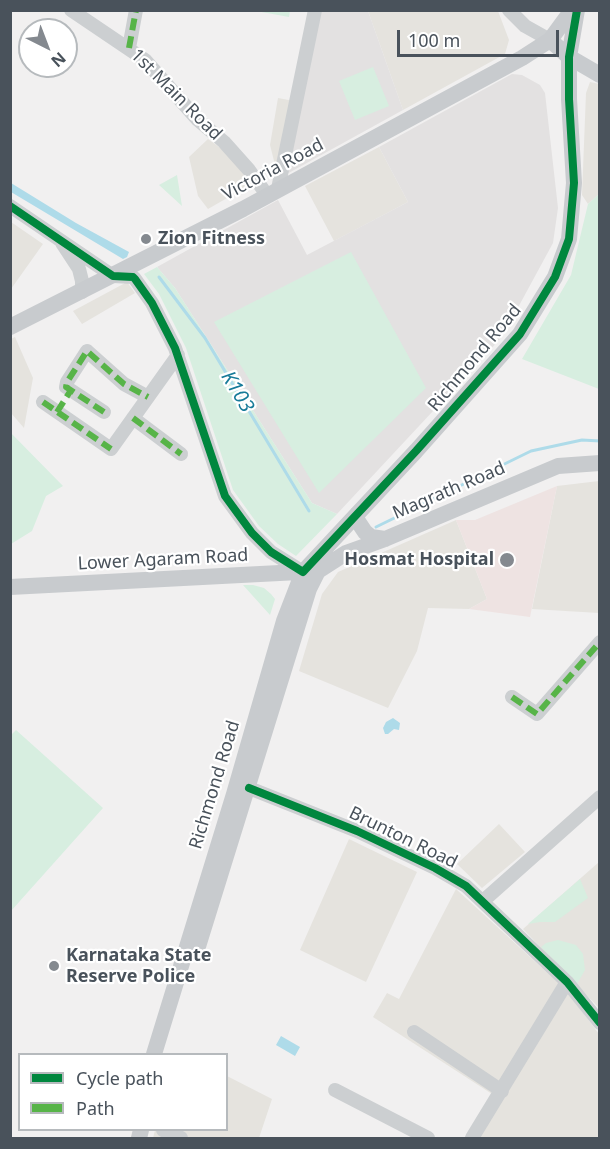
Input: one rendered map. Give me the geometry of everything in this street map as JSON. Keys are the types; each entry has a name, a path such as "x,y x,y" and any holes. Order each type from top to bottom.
{"main road":[{"path":"572,10 550,40 600,75"},
{"name":"Richmond Road","path":"165,1044 242,787 284,621 310,571 357,514 520,334 555,277 569,239 574,183 569,99 570,52 577,10"},
{"name":"Victoria Road","path":"10,327 124,273 522,58 550,40"},
{"path":"570,52 600,64"},
{"name":"Magrath Road","path":"310,571 558,466 600,463"},
{"path":"357,514 357,520 365,532 371,537 385,539"},
{"name":"Lower Agaram Road","path":"10,587 310,571"}],"street":[{"path":"129,48 136,10"},
{"path":"273,192 315,10"},
{"path":"509,10 525,27 550,40"},
{"name":"1st Main Road","path":"73,11 146,60 198,120 273,192"},
{"path":"10,206 82,253 94,264 124,273 152,303 178,355 225,496 252,533 265,545 310,571"},
{"path":"59,238 79,269 82,281 81,292"},
{"path":"104,412 66,387 87,351 124,384 148,397"},
{"path":"44,402 111,449 178,355"},
{"path":"57,412 71,390"},
{"path":"133,418 181,454"},
{"path":"512,697 537,714 600,642"},
{"name":"Brunton Road","path":"242,787 345,826 435,868 466,886 567,982 600,1023"},
{"path":"483,901 600,797"},
{"path":"472,1138 567,982"},
{"path":"414,1032 502,1091"},
{"path":"335,1090 428,1138"},
{"path":"165,1131 181,1138"}],"shaded area":[{"path":"320,11 368,11 403,110 285,175"},
{"path":"368,11 498,11 509,40 505,54 403,110"},
{"path":"512,74 522,75 540,85 545,93 558,208 553,243 502,337 337,514 312,503 175,288 157,267 278,200 307,255 408,202 379,147"},
{"path":"590,82 600,84 599,194 588,204 582,195 586,93"},
{"path":"278,98 294,101 278,177 270,145"},
{"path":"208,139 237,160 255,182 208,209 198,196 189,157"},
{"path":"379,147 408,202 334,241 305,186"},
{"path":"11,222 43,244 11,289"},
{"path":"127,282 135,293 82,324 73,311"},
{"path":"15,337 33,378 24,428 11,413 11,339"},
{"path":"599,481 599,613 532,609 557,486"},
{"name":"Hosmat Hospital","path":"557,486 530,617 469,609 487,599 456,520 475,520"},
{"path":"456,520 487,599 469,609 428,608 417,651 388,708 299,671 322,594 338,572"},
{"path":"499,824 525,852 482,888 457,864"},
{"path":"349,839 417,872 366,982 300,950"},
{"path":"599,862 599,1008 523,929"},
{"path":"456,889 566,990 599,1034 599,1138 465,1138 492,1094 373,1017 387,993 399,999"},
{"path":"228,1077 272,1099 259,1138 153,1138 155,1131 228,1131"}],"green space":[{"path":"256,10 290,11 289,17"},
{"path":"373,67 389,106 355,120 339,81"},
{"path":"177,175 182,206 159,185"},
{"path":"599,194 599,389 522,359 571,275 588,204"},
{"path":"351,252 426,388 319,493 214,322"},
{"path":"157,267 175,288 312,503 337,514 296,556 278,544 259,526 233,490 186,348 159,294 144,274"},
{"path":"10,432 63,486 46,496 32,531 11,544"},
{"path":"243,585 264,588 271,594 275,599 270,615"},
{"path":"16,730 103,808 11,911 10,736"},
{"path":"580,879 588,898 555,922 528,924"},
{"path":"558,940 576,945 583,954 585,970 577,984 541,947"}],"water":[{"path":"11,183 129,252 127,257 123,259 11,192"},
{"path":"393,718 400,723 399,730 394,729 385,734 383,728 386,722"},
{"path":"281,1036 300,1047 295,1056 276,1045"}],"waterway":[{"name":"K103","path":"159,277 205,338 309,511"},
{"name":"K103","path":"376,527 531,451 582,440 600,441"}],"marked path":[{"path":"129,48 136,10"},
{"path":"104,412 66,387 87,351 124,384 148,397"},
{"path":"57,412 71,390"},
{"path":"43,402 111,449"},
{"path":"133,418 181,454"},
{"path":"512,697 537,714 600,642"}],"cycle path":[{"path":"10,206 113,276 135,279 152,303 175,348 225,496 252,533 271,552 303,572 416,451 520,334 555,277 569,239 574,183 569,57 577,10"},
{"path":"249,788 357,831 435,868 466,886 567,982 600,1023"}],"place":[{"name":"Zion Fitness","path":"146,239"},
{"name":"Hosmat Hospital","path":"507,560"},
{"name":"Karnataka State Reserve Police","path":"54,966"}]}
